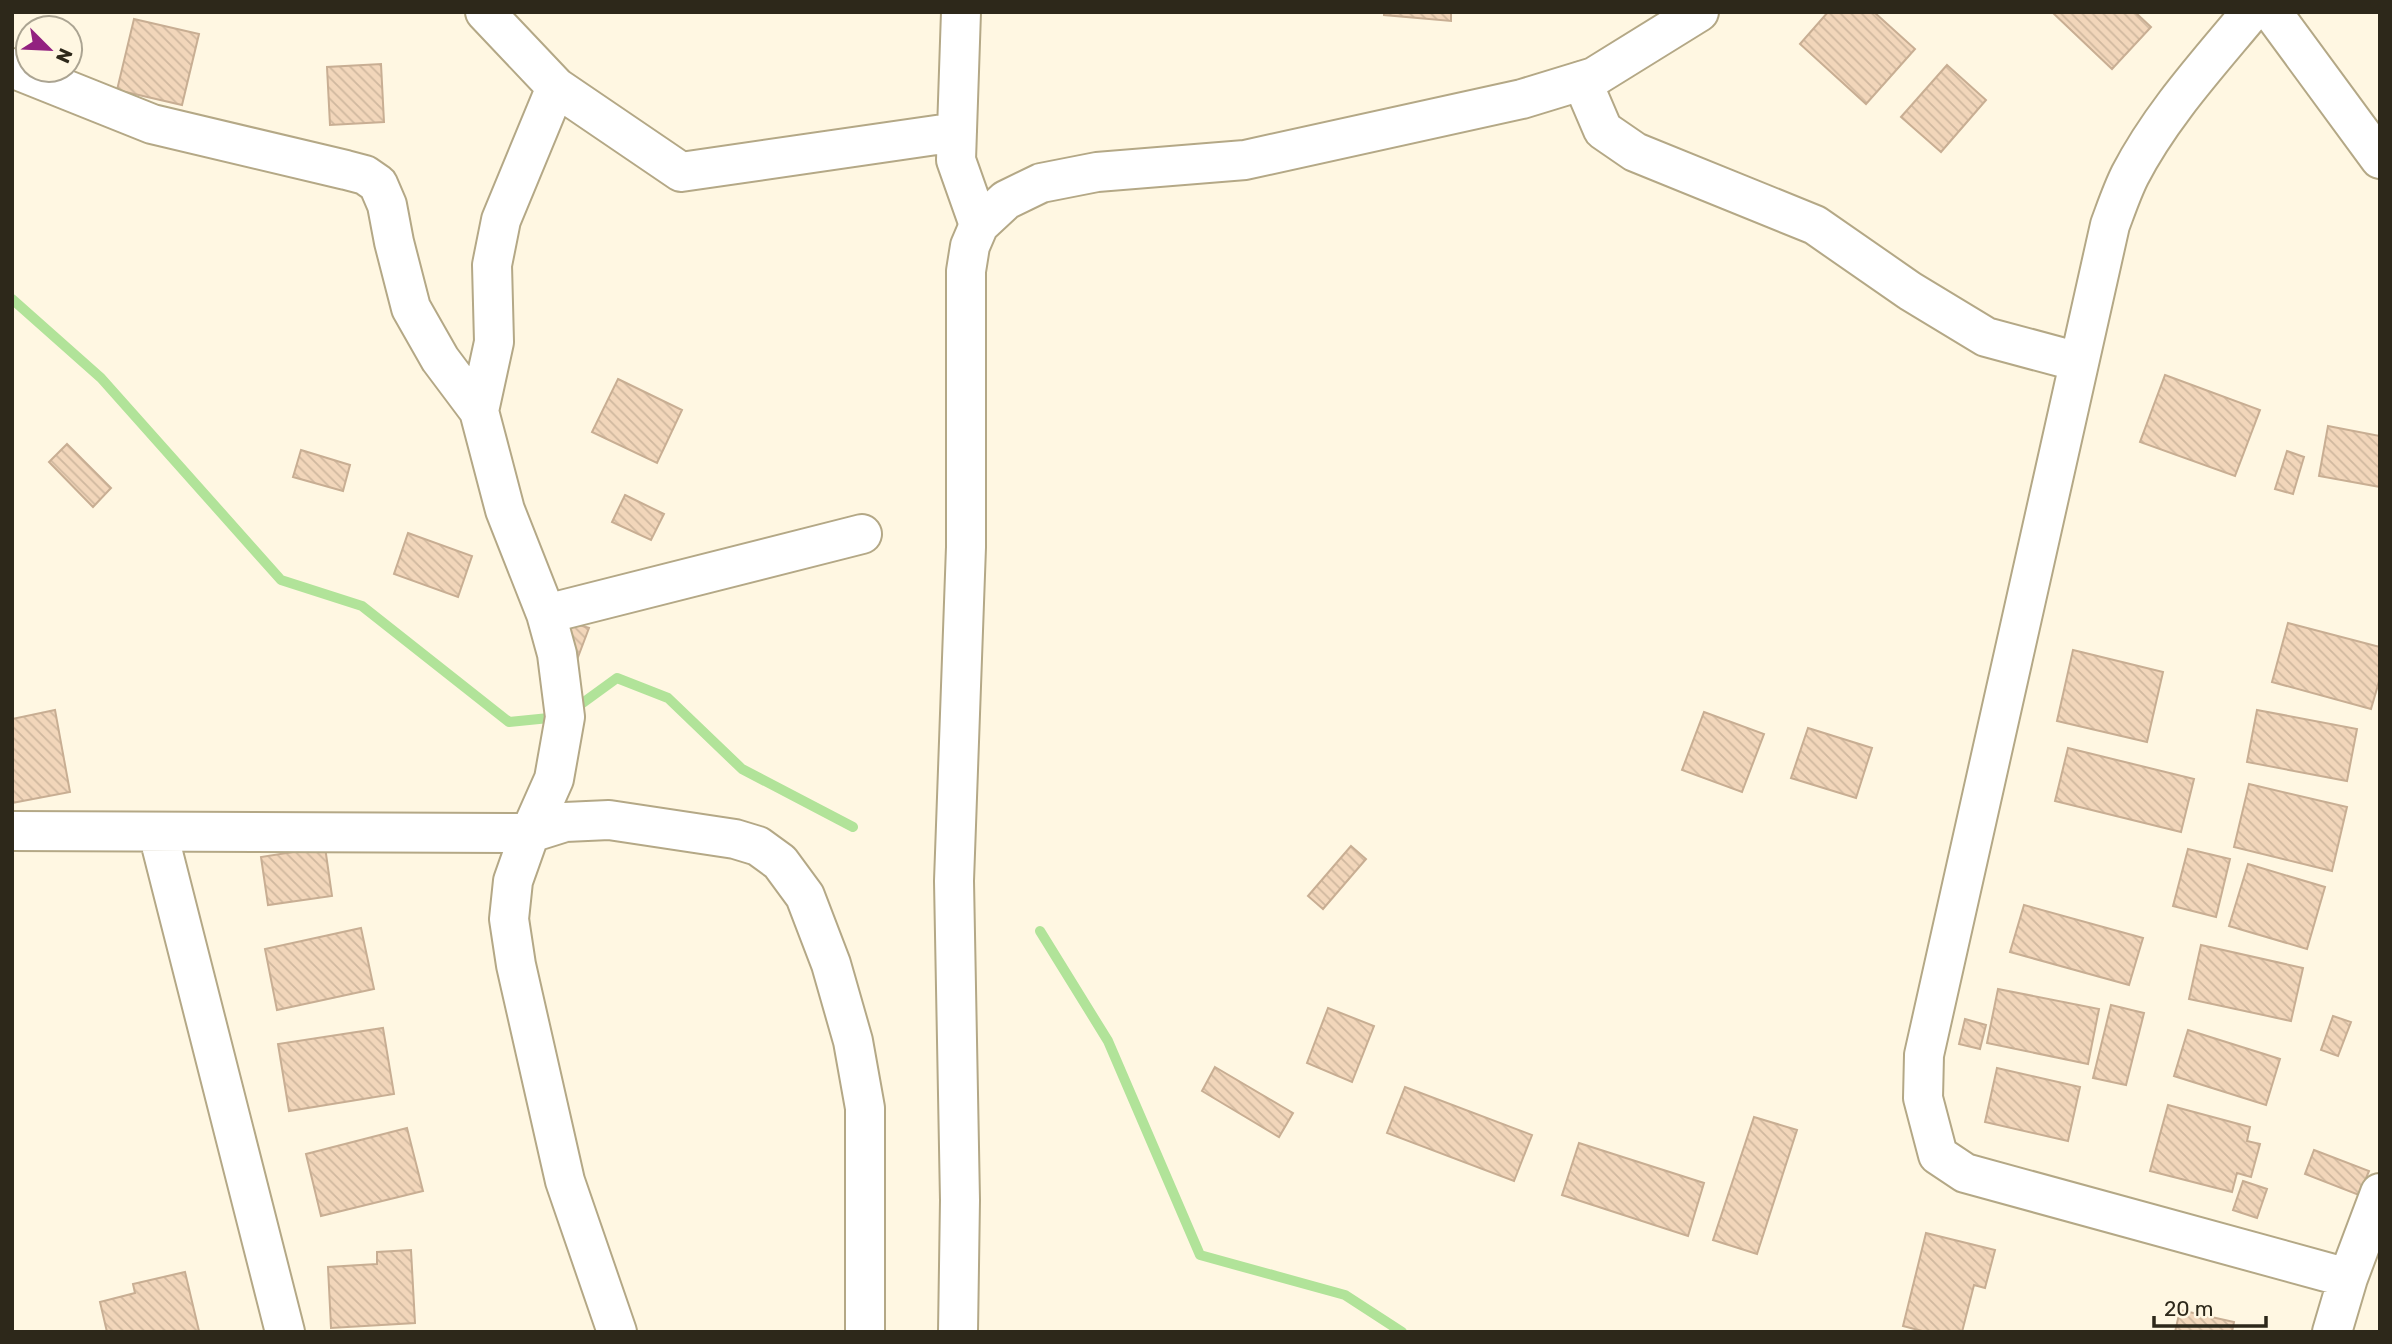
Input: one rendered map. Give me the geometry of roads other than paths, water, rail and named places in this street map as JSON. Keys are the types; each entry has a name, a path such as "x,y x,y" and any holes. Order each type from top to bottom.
{"street":[{"path":"485,12 556,87 681,172 957,132"},
{"path":"961,12 956,160 979,225"},
{"path":"958,1332 960,1200 954,881 966,547 966,271 970,246 979,225 1006,200 1041,184 1097,172 1245,160 1522,99 1594,77 1699,12"},
{"path":"2251,12 2184,93 2151,138 2129,177 2110,225 1924,1055 1923,1098 1938,1155 1965,1172 2348,1278"},
{"path":"2272,12 2380,159"},
{"path":"12,68 152,124 346,170 365,176 378,184 387,205 411,309 440,359 479,411 505,510 546,614 557,654 565,717 554,779 530,833 513,881 509,919 516,965 565,1181 617,1332"},
{"path":"1582,81 1603,130 1635,152 1815,225 1910,291 1986,337 2079,362"},
{"path":"479,411 494,342 492,265 501,220 556,87"},
{"path":"546,614 862,534"},
{"path":"12,831 530,833 565,822 609,820 734,839 758,846 780,862 805,896 831,964 853,1041 865,1108 865,1332"},
{"path":"158,833 285,1332"},
{"path":"2332,1332 2348,1278 2380,1194"}],"waterway":[{"path":"12,299 101,378 281,580 362,606 509,722 559,717"},
{"path":"573,710 617,678 668,698 742,769 853,827"},
{"path":"1040,931 1108,1041 1200,1255 1345,1295 1402,1332"}]}
